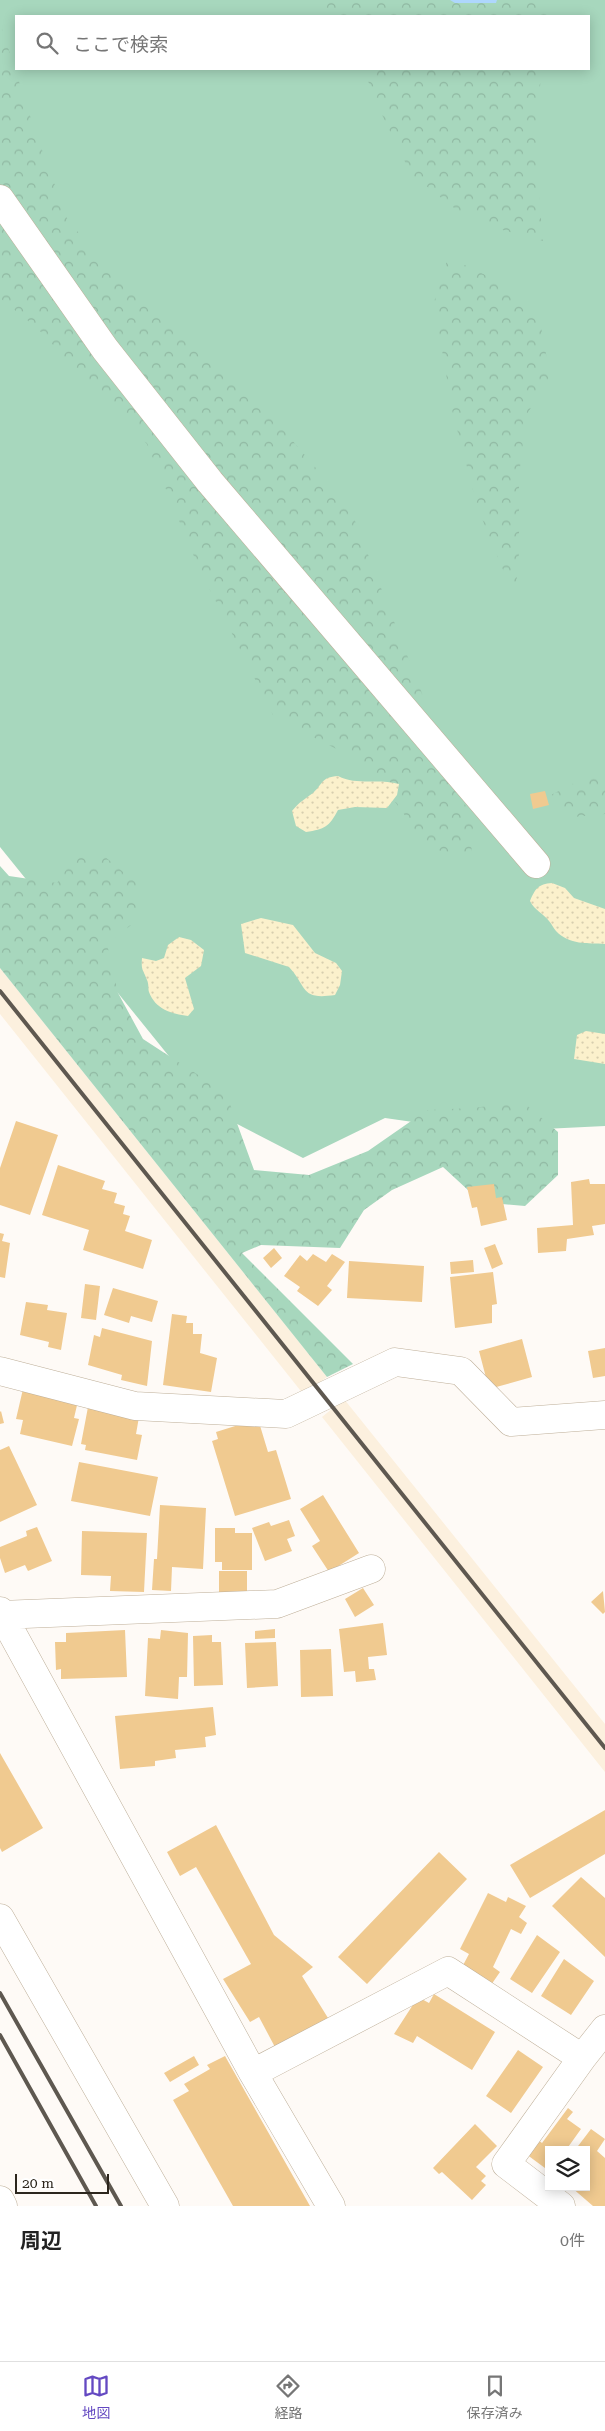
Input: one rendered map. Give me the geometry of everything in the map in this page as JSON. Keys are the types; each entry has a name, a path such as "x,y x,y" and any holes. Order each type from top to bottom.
{"main road":[{"path":"0,199 105,350 204,474 536,864"},
{"path":"0,1371 135,1406 286,1414 395,1362 461,1370 511,1422 605,1415"},
{"path":"332,2206 253,2073 1,1613 277,1604 372,1569"},
{"path":"0,1918 165,2206"},
{"path":"253,2073 448,1971 582,2058"},
{"path":"561,2206 506,2164 605,2029"},
{"path":"0,2200 3,2206"}],"shaded area":[{"path":"0,968 327,1377 304,1395 0,1014"},
{"path":"344,1399 605,1724 605,1772 322,1417"}],"green space":[{"path":"0,0 605,0 605,1126 483,1132 385,1118 303,1158 214,1112 0,847"},
{"path":"321,0 450,0 455,3 495,3 497,0 548,0 547,15 332,15"},
{"path":"0,23 34,128 68,221 111,269 274,419 350,508 473,825 471,857 428,848 396,803 350,756 274,717 198,566 147,444 38,329 0,298"},
{"path":"363,70 541,70 536,163 543,241 499,229 458,211 411,174 383,117"},
{"path":"448,257 506,285 539,315 550,376 526,416 519,476 519,553 515,599 478,509 452,410 434,302"},
{"path":"605,775 605,814 563,818 547,797 584,778"},
{"path":"77,854 104,856 139,885 135,922 107,944 118,993 143,1039 226,1093 254,1170 309,1175 368,1151 427,1110 472,1108 523,1102 558,1132 558,1175 525,1206 481,1202 443,1167 392,1190 364,1210 340,1248 261,1245 242,1253 353,1364 327,1377 0,968 0,866 9,876 57,883"}],"sand":[{"path":"338,776 353,781 399,784 397,795 387,808 355,807 338,810 329,824 318,830 306,832 296,826 292,811 313,793 325,779"},
{"path":"552,883 565,888 574,898 605,909 605,944 573,941 561,936 547,918 534,907 530,901 535,890 540,886"},
{"path":"261,918 293,925 315,953 336,963 342,971 340,985 335,995 316,996 310,994 289,967 245,953 241,924"},
{"path":"179,937 191,940 204,950 201,966 185,978 194,1009 188,1016 170,1012 155,1003 149,992 148,982 142,965 142,958 156,961 164,958 168,945"},
{"path":"586,1031 605,1034 605,1064 574,1059 577,1035"}],"water":[{"path":"450,0 497,0 496,3 455,3"}],"building":[{"path":"545,791 549,805 533,809 530,794"},
{"path":"16,1121 58,1135 30,1215 0,1205 0,1168"},
{"path":"58,1165 105,1181 102,1189 117,1193 114,1203 125,1206 123,1214 130,1216 125,1231 152,1240 143,1269 83,1250 89,1230 42,1215"},
{"path":"589,1179 590,1184 605,1184 605,1224 592,1226 594,1235 567,1239 566,1251 538,1253 537,1228 573,1225 571,1182"},
{"path":"494,1184 496,1198 502,1197 507,1220 481,1226 477,1207 472,1208 467,1187"},
{"path":"0,1233 4,1234 2,1241 10,1243 5,1278 0,1277"},
{"path":"495,1244 503,1264 492,1269 484,1248"},
{"path":"274,1248 282,1258 271,1268 263,1258"},
{"path":"313,1254 326,1262 332,1254 345,1262 327,1286 332,1290 318,1306 297,1291 300,1287 284,1276 300,1255 307,1261"},
{"path":"473,1260 474,1272 451,1274 450,1262"},
{"path":"349,1261 424,1266 422,1302 347,1298"},
{"path":"493,1272 497,1304 492,1305 492,1323 455,1328 450,1277"},
{"path":"85,1284 100,1286 96,1320 81,1318"},
{"path":"113,1288 158,1301 152,1322 131,1316 129,1323 104,1315"},
{"path":"26,1302 48,1305 47,1310 67,1313 61,1350 48,1347 49,1342 20,1335"},
{"path":"172,1314 187,1316 186,1323 193,1323 193,1334 202,1334 200,1353 217,1358 211,1392 163,1385"},
{"path":"102,1328 152,1341 147,1386 121,1380 122,1375 88,1365 94,1335 100,1337"},
{"path":"522,1339 532,1377 489,1389 479,1351"},
{"path":"605,1348 605,1376 593,1378 588,1351"},
{"path":"23,1389 78,1401 74,1418 79,1419 72,1446 20,1434 23,1420 16,1419"},
{"path":"88,1407 139,1417 136,1434 142,1435 137,1460 85,1450 86,1445 81,1444"},
{"path":"0,1412 4,1423 0,1424"},
{"path":"258,1419 268,1452 276,1450 291,1499 235,1516 212,1441 218,1439 216,1432"},
{"path":"9,1446 37,1505 0,1522 0,1450"},
{"path":"79,1462 158,1477 150,1516 71,1501"},
{"path":"323,1495 359,1553 329,1572 312,1546 320,1541 300,1509"},
{"path":"160,1505 206,1508 203,1569 172,1567 171,1591 152,1590 154,1559 157,1559"},
{"path":"289,1520 295,1536 287,1539 292,1551 265,1561 252,1528 269,1522 271,1526"},
{"path":"37,1527 52,1561 28,1571 25,1565 5,1573 0,1558 0,1547 27,1536 26,1531"},
{"path":"215,1528 235,1528 235,1533 252,1533 252,1570 222,1570 222,1562 215,1562"},
{"path":"82,1531 147,1533 144,1592 110,1591 111,1576 81,1575"},
{"path":"219,1571 247,1571 247,1592 219,1593"},
{"path":"363,1588 374,1605 355,1617 345,1599"},
{"path":"603,1591 605,1612 603,1614 591,1602"},
{"path":"383,1623 387,1655 368,1657 369,1669 374,1669 376,1680 356,1682 355,1671 344,1672 339,1629"},
{"path":"275,1629 275,1638 255,1639 255,1631"},
{"path":"125,1630 127,1677 61,1679 61,1669 56,1670 55,1642 66,1642 66,1633"},
{"path":"161,1630 188,1633 187,1677 179,1677 178,1699 145,1696 148,1638 160,1639"},
{"path":"212,1635 212,1642 221,1642 223,1685 194,1686 193,1636"},
{"path":"276,1642 278,1686 247,1688 245,1643"},
{"path":"331,1649 333,1696 301,1697 300,1650"},
{"path":"213,1707 216,1735 205,1737 206,1747 175,1750 176,1758 155,1761 155,1766 120,1769 115,1716"},
{"path":"0,1753 43,1828 2,1852 0,1848"},
{"path":"605,1810 605,1854 530,1898 510,1865"},
{"path":"216,1825 274,1935 313,1967 302,1976 328,2018 276,2049 259,2017 250,2022 223,1979 251,1964 196,1867 180,1876 167,1852"},
{"path":"439,1852 467,1879 367,1984 338,1957"},
{"path":"581,1877 605,1898 605,1957 552,1906"},
{"path":"488,1893 506,1902 508,1897 526,1906 519,1917 527,1923 521,1934 511,1929 493,1967 500,1972 491,1985 461,1969 469,1954 460,1949"},
{"path":"537,1935 560,1952 532,1993 510,1979"},
{"path":"564,1959 594,1981 571,2015 541,1996"},
{"path":"434,1994 495,2032 472,2070 417,2036 413,2043 394,2034 418,1997 429,2003"},
{"path":"518,2050 543,2067 511,2113 486,2096"},
{"path":"194,2056 199,2065 170,2082 164,2073"},
{"path":"225,2056 310,2206 233,2206 173,2100 189,2091 184,2084 210,2069 207,2065"},
{"path":"568,2108 573,2112 567,2119 581,2129 569,2146 545,2146 545,2168 526,2154 537,2139 542,2143"},
{"path":"475,2124 497,2146 476,2167 486,2176 481,2181 486,2185 472,2200 442,2172 439,2174 433,2168"},
{"path":"591,2129 605,2139 597,2151 605,2158 605,2206 593,2206 576,2191 590,2191 590,2146 578,2146"}],"railway":[{"path":"0,991 605,1748"},
{"path":"0,1993 121,2206"},
{"path":"0,2035 96,2206"}]}
